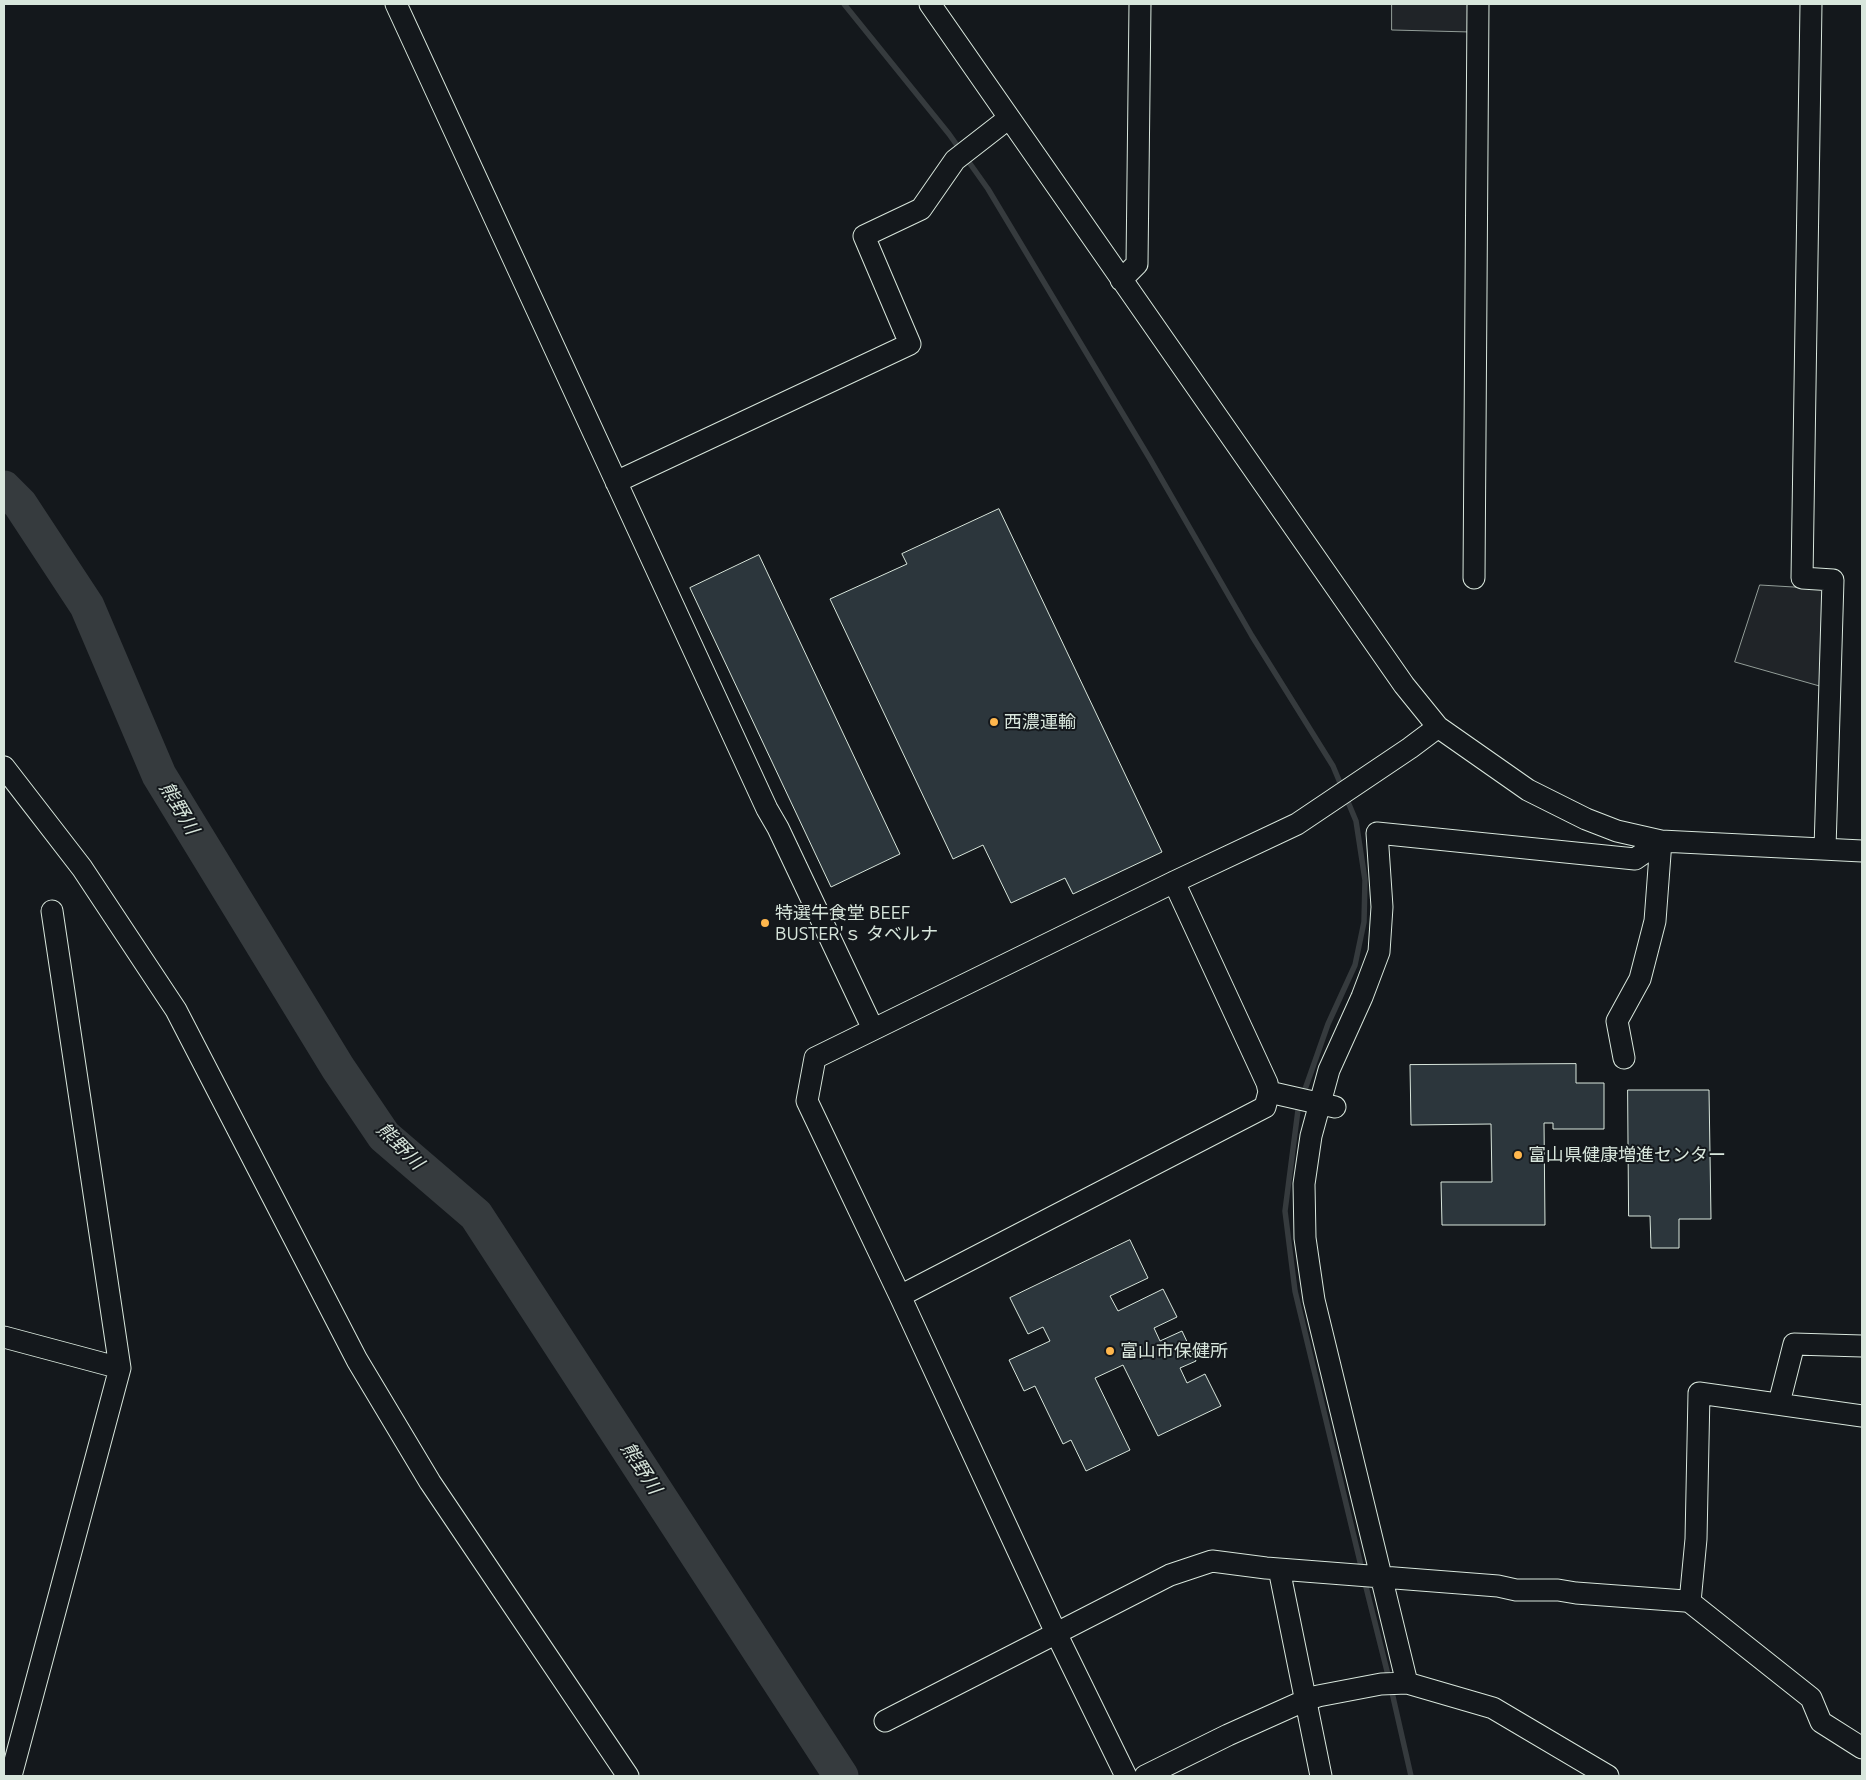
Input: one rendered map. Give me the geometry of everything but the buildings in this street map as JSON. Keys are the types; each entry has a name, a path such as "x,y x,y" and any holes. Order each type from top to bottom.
{"street":[{"path":"396,4 767,809 778,828 873,1029"},
{"path":"930,4 1404,685 1438,727 1528,790 1586,819 1617,831 1661,841 1862,851"},
{"path":"1121,280 1137,264 1140,4"},
{"path":"1474,578 1478,4"},
{"path":"1811,4 1802,578 1833,580 1825,849"},
{"path":"616,482 910,344 864,236 921,209 955,160 1009,118"},
{"path":"1126,1776 1056,1633 900,1296 807,1101 815,1058 1174,882 1297,824 1403,753 1438,727"},
{"path":"4,767 82,868 176,1010 357,1360 430,1482 628,1776"},
{"path":"1407,1683 1314,1300 1305,1238 1304,1184 1311,1136 1327,1106 1329,1070 1362,997 1379,952 1382,907 1377,833 1635,859 1661,841"},
{"path":"1624,1058 1617,1021 1640,979 1655,921 1661,841"},
{"path":"900,1296 1265,1107 1269,1092 1266,1083 1174,882"},
{"path":"11,1776 120,1368 52,911"},
{"path":"1269,1092 1327,1106"},
{"path":"4,1337 120,1368"},
{"path":"1779,1403 1794,1344 1862,1346"},
{"path":"1690,1602 1696,1539 1699,1393 1862,1416"},
{"path":"884,1721 1170,1575 1212,1561 1279,1569 1498,1586 1516,1590 1558,1590 1576,1593 1685,1600 1811,1698 1821,1722 1862,1748"},
{"path":"1279,1569 1321,1776"},
{"path":"1145,1776 1228,1735 1306,1700 1381,1684 1407,1683 1493,1708 1608,1776"}],"shaded area":[{"path":"1392,4 1472,4 1471,32 1392,30"},
{"path":"1760,585 1827,589 1823,687 1735,662"}],"waterway":[{"path":"844,4 949,134 988,189 1150,459 1252,636 1333,766 1356,821 1365,880 1364,922 1355,965 1328,1024 1303,1095"},
{"name":"熊野川","path":"4,488 20,504 87,606 159,775 338,1068 384,1136 476,1215 841,1776"},
{"path":"1300,1104 1285,1211 1295,1291 1362,1570"},
{"path":"1364,1579 1389,1679"},
{"path":"1391,1688 1411,1776"}],"place":[{"name":"西濃運輸","path":"994,722"},
{"name":"特選牛食堂 BEEF BUSTER'ｓ タベルナ","path":"765,923"},
{"name":"富山県健康増進センター","path":"1518,1155"},
{"name":"富山市保健所","path":"1110,1351"}]}
